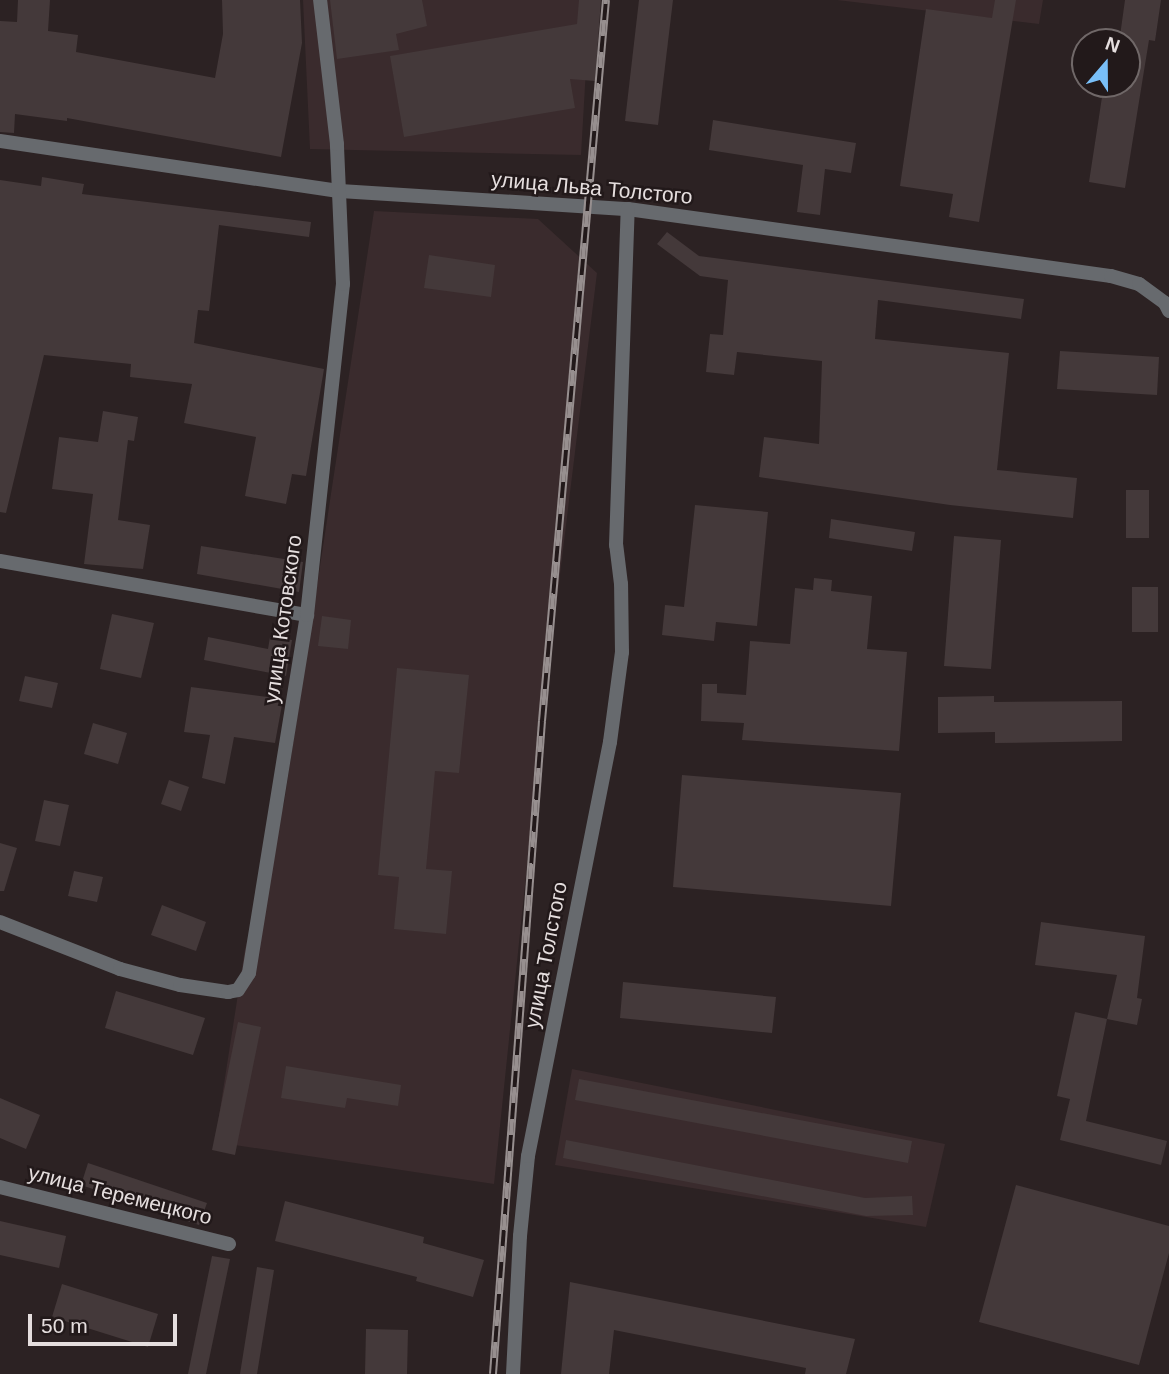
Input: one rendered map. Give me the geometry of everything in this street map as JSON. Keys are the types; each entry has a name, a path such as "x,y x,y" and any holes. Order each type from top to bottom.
{"street":[{"name":"улица Котовского","path":"0,922 120,969 180,985 228,992 238,990 249,973 307,615 343,284 337,144 320,0"},
{"name":"улица Льва Толстого","path":"0,141 340,191 628,209 1111,276 1139,284 1165,303 1169,311"},
{"name":"улица Толстого","path":"513,1374 520,1236 528,1156 610,742 622,652 621,584 616,545 628,209"},
{"path":"0,561 307,615"},
{"name":"улица Теремецкого","path":"0,1187 229,1244"}],"shaded area":[{"path":"303,0 590,0 581,155 310,149"},
{"path":"837,0 1043,0 1039,24"},
{"path":"374,211 538,219 597,273 542,721 494,1184 215,1142 245,949 284,803"},
{"path":"572,1069 945,1144 926,1227 555,1165"}],"building":[{"path":"18,0 50,0 48,31 78,35 76,52 215,78 223,34 222,0 300,0 302,43 281,157 67,118 67,121 15,114 14,133 0,132 0,21 17,22"},
{"path":"330,0 422,0 427,26 396,34 399,50 337,59"},
{"path":"579,0 601,0 595,81 570,79 575,108 404,137 390,56 577,24"},
{"path":"639,0 673,0 658,125 625,121"},
{"path":"995,0 1016,0 979,222 949,217 953,194 900,186 926,9 992,18"},
{"path":"1125,0 1161,0 1155,41 1149,40 1141,89 1141,28 1121,28"},
{"path":"1102,98 1140,98 1125,188 1089,182"},
{"path":"713,120 856,143 851,173 825,169 820,215 797,212 803,165 709,150"},
{"path":"42,177 84,184 82,194 311,222 309,237 219,225 209,311 198,310 194,343 324,369 306,476 292,474 286,504 245,496 256,437 184,423 192,384 130,377 131,364 44,355 6,513 0,512 0,180 41,186"},
{"path":"667,232 699,256 1024,299 1021,319 878,300 875,339 1009,353 997,470 1077,478 1073,518 950,505 759,477 764,437 819,444 822,361 737,352 734,375 706,372 710,334 723,335 728,280 700,276 657,244"},
{"path":"429,255 495,265 491,297 424,288"},
{"path":"1060,351 1159,357 1157,395 1057,389"},
{"path":"103,411 138,417 134,441 128,440 118,520 150,525 143,569 84,564 93,494 52,489 59,437 98,442"},
{"path":"1126,490 1149,490 1149,538 1126,538"},
{"path":"695,505 768,512 757,626 716,622 714,641 662,635 665,605 684,607"},
{"path":"831,519 915,532 912,551 829,538"},
{"path":"954,536 1001,540 991,669 944,666"},
{"path":"201,546 303,562 299,592 197,574"},
{"path":"814,578 832,580 831,591 872,596 867,649 907,652 899,751 742,740 744,723 701,721 702,684 717,684 717,693 746,695 750,641 790,644 795,588 813,590"},
{"path":"1132,587 1158,587 1158,632 1132,632"},
{"path":"112,614 154,623 141,678 100,669"},
{"path":"322,616 351,620 348,649 318,646"},
{"path":"208,637 268,649 270,637 292,640 286,676 204,660"},
{"path":"397,668 469,675 459,773 435,771 426,869 452,871 446,934 394,929 399,877 378,875"},
{"path":"25,676 58,683 52,708 19,701"},
{"path":"191,687 283,699 275,743 234,737 225,784 202,778 210,735 184,732"},
{"path":"994,696 994,702 1122,701 1122,741 995,743 995,732 938,733 938,697"},
{"path":"93,723 127,733 118,764 84,754"},
{"path":"682,775 901,793 891,906 673,887"},
{"path":"169,780 189,787 181,811 161,804"},
{"path":"44,800 69,805 60,846 35,841"},
{"path":"0,843 17,848 4,891 0,891"},
{"path":"74,871 103,877 97,902 68,896"},
{"path":"162,905 206,922 196,951 151,935"},
{"path":"1041,922 1145,936 1137,998 1142,999 1137,1025 1107,1019 1117,975 1035,965"},
{"path":"623,982 776,997 772,1033 620,1018"},
{"path":"116,991 205,1018 193,1055 105,1028"},
{"path":"1075,1012 1107,1019 1086,1121 1167,1141 1161,1165 1060,1140 1070,1099 1057,1096"},
{"path":"238,1022 261,1027 235,1155 212,1150"},
{"path":"286,1066 401,1085 398,1106 347,1098 345,1108 281,1098"},
{"path":"579,1079 912,1141 908,1163 575,1100"},
{"path":"0,1098 40,1115 26,1149 0,1138"},
{"path":"566,1140 865,1198 912,1196 913,1215 866,1216 563,1158"},
{"path":"88,1163 207,1203 199,1225 81,1185"},
{"path":"1016,1185 1169,1226 1169,1253 1139,1365 979,1322"},
{"path":"285,1201 424,1237 423,1243 484,1260 473,1297 416,1281 417,1277 275,1241"},
{"path":"0,1221 66,1236 59,1268 0,1255"},
{"path":"212,1256 230,1259 206,1374 188,1374"},
{"path":"257,1267 274,1270 257,1374 240,1374"},
{"path":"570,1282 855,1339 846,1374 805,1374 806,1368 614,1330 609,1374 561,1374"},
{"path":"62,1284 158,1314 148,1347 52,1317"},
{"path":"366,1329 408,1330 407,1374 365,1374"}],"railway":[{"path":"493,1374 542,721 606,0"}]}
